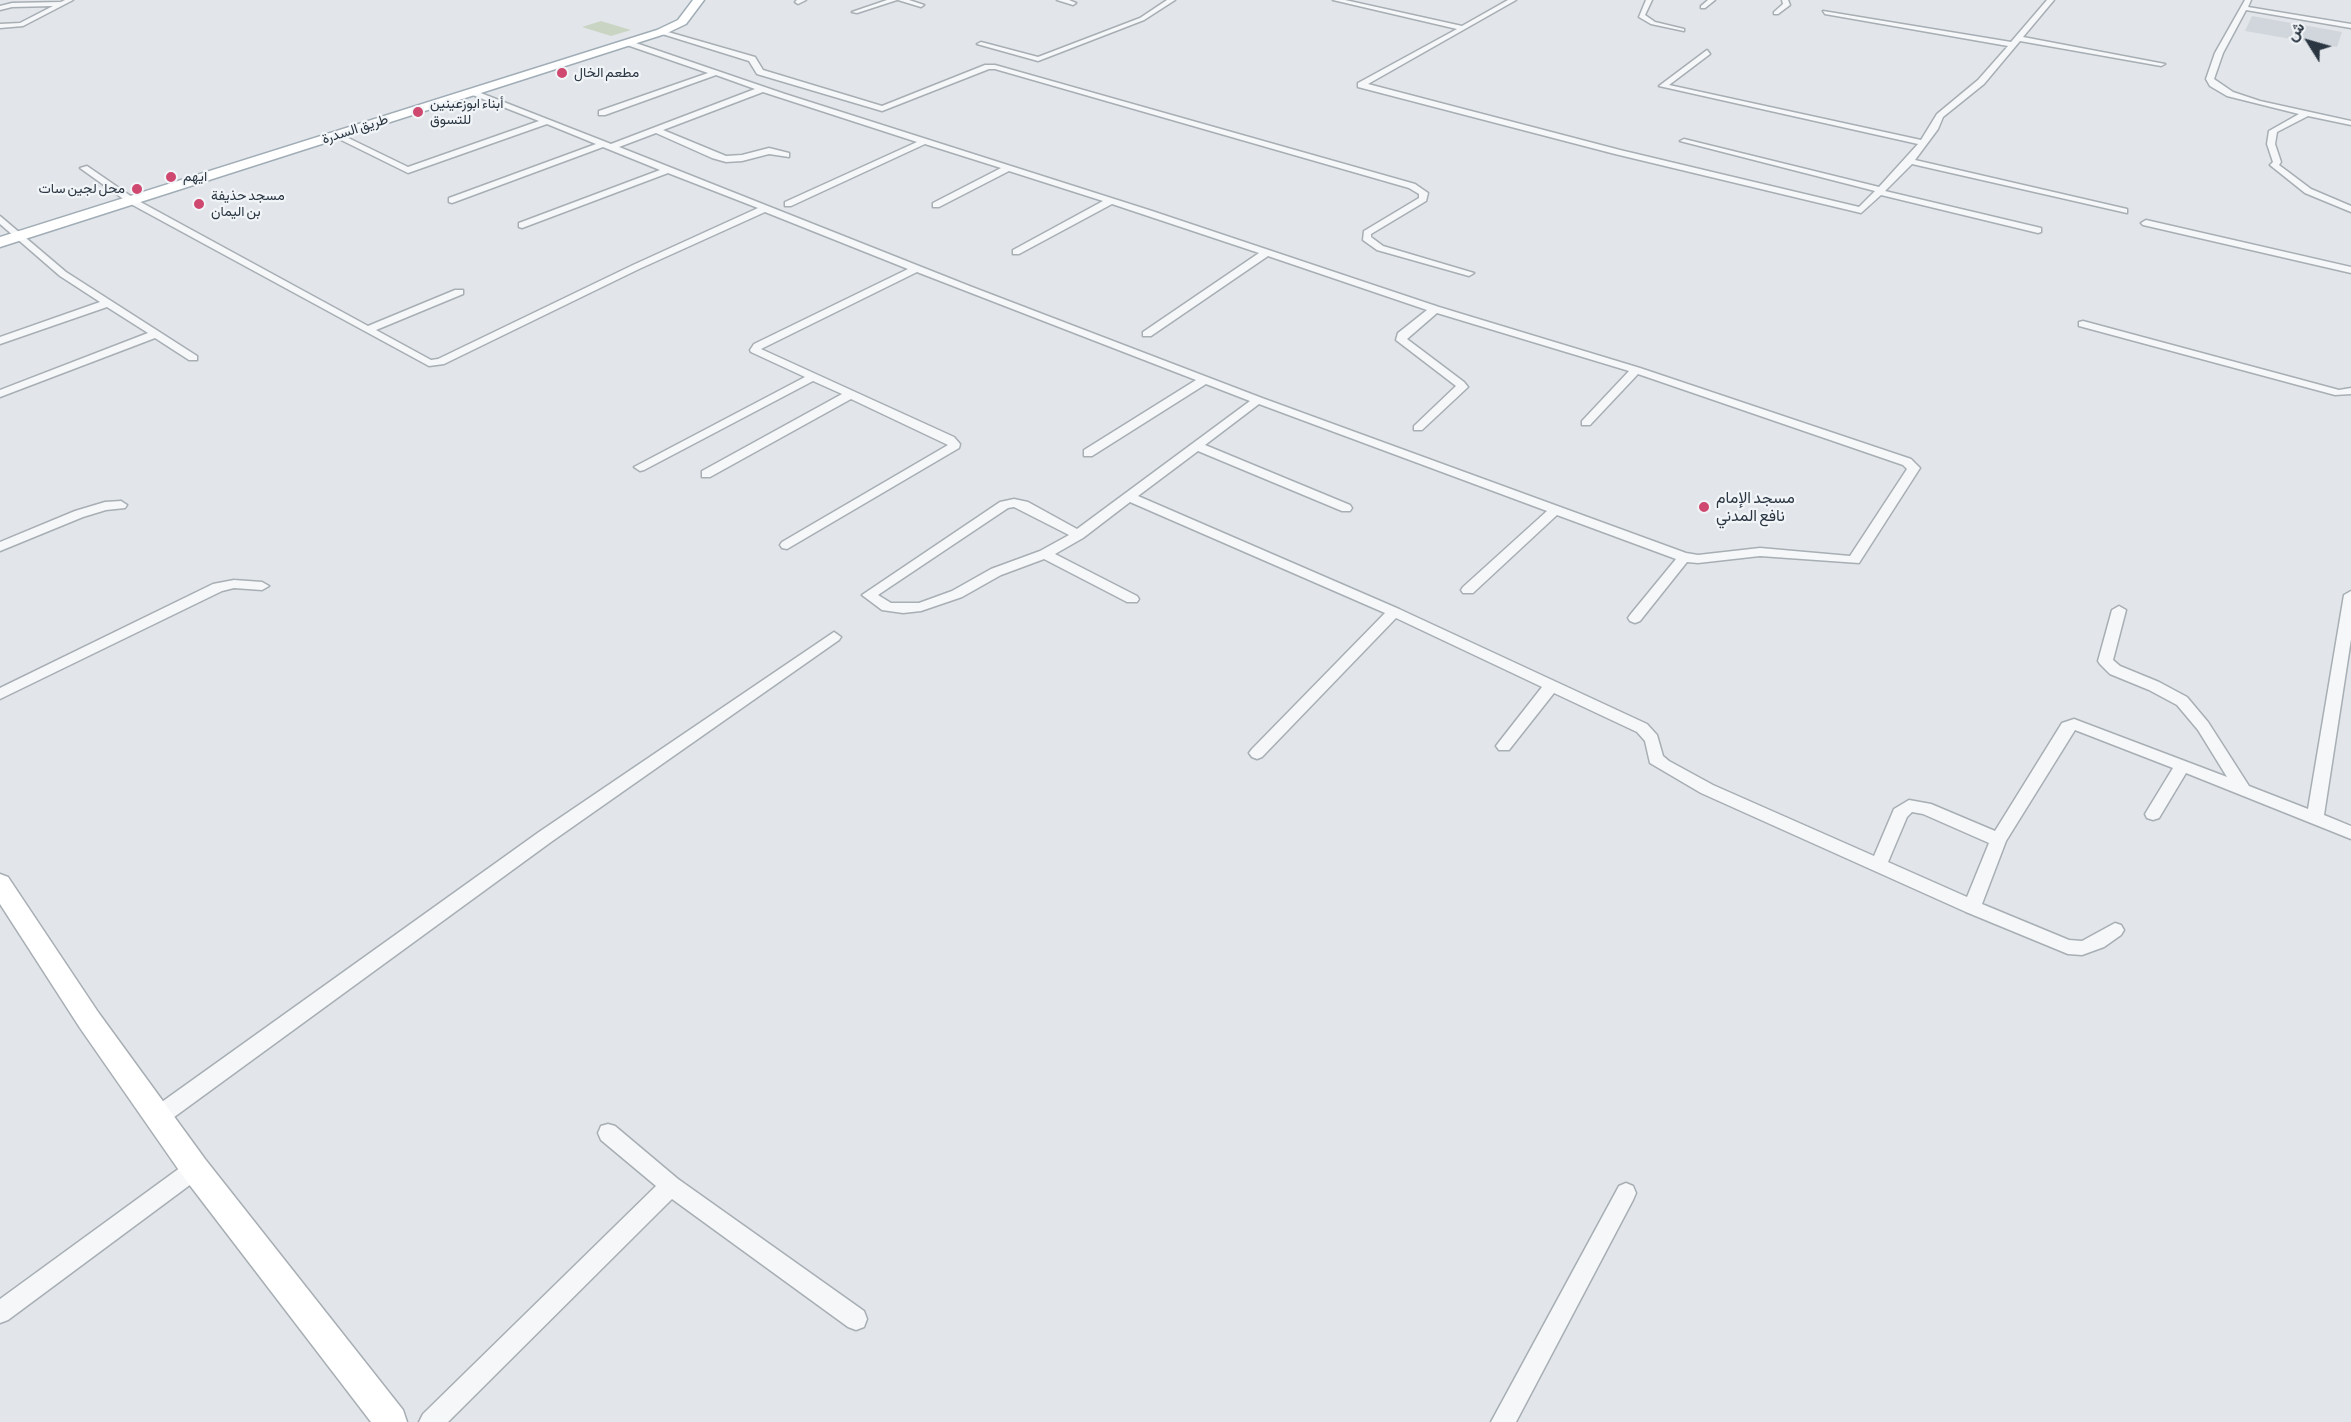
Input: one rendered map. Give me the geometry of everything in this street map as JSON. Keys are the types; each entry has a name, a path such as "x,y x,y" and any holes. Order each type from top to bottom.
{"main road":[{"name":"طريق السدرة","path":"0,242 661,32 682,22 699,0"},
{"path":"0,884 89,1020 195,1168 391,1422"}],"street":[{"path":"871,0 884,3"},
{"path":"855,12 894,0"},
{"path":"901,0 921,5"},
{"path":"1060,0 1073,3"},
{"path":"981,44 1038,59 1142,19 1172,0"},
{"path":"1336,0 1463,28"},
{"path":"1513,0 1361,85 1618,152 1856,210 1862,209 1910,161 1940,116 1981,82 2051,0"},
{"path":"1649,0 1641,16 1653,23 1682,30"},
{"path":"1703,7 1712,0"},
{"path":"1776,13 1787,5 1785,0"},
{"path":"2248,0 2219,53 2210,79 2220,89 2243,99 2351,123"},
{"path":"0,8 12,5 66,2"},
{"path":"0,26 21,25 66,2"},
{"path":"2243,8 2351,26"},
{"path":"1825,12 2013,45"},
{"path":"661,32 752,59 760,72 882,109 988,67 995,67 1412,186 1424,193 1423,199 1366,233 1366,238 1380,248 1469,273"},
{"path":"2018,38 2161,64"},
{"path":"473,92 1258,400 1684,557 1698,560 1760,552 1854,560 1914,468 1907,462 1636,370 1435,309 627,42"},
{"path":"1707,52 1663,86 1923,142"},
{"path":"602,113 718,72"},
{"path":"452,200 656,130 764,89"},
{"path":"2306,114 2273,131 2271,144 2277,162 2274,165 2308,191 2351,208"},
{"path":"335,135 408,170 548,121"},
{"path":"656,130 714,156 726,159 742,158 769,150 786,155"},
{"path":"788,204 926,141"},
{"path":"1684,141 2038,230"},
{"path":"1910,161 2124,211"},
{"path":"84,168 132,201 429,363 440,363 636,267 766,208"},
{"path":"936,205 1008,168"},
{"path":"522,225 670,169"},
{"path":"1016,252 1111,201"},
{"path":"0,219 63,274 193,358"},
{"path":"2146,224 2351,270"},
{"path":"1147,334 1267,252"},
{"path":"786,545 952,448 954,444 950,440 755,350 758,346 917,268"},
{"path":"368,330 459,292"},
{"path":"0,341 107,303"},
{"path":"1418,428 1462,387 1401,340 1402,335 1435,309"},
{"path":"2083,324 2338,393 2351,391"},
{"path":"0,394 156,334"},
{"path":"1586,423 1636,370"},
{"path":"640,467 813,377"},
{"path":"1088,453 1206,379"},
{"path":"706,474 851,394"},
{"path":"1078,536 1024,505 1014,503 1004,505 868,596 886,607 903,609 921,607 957,594 996,572 1046,554 1078,536 1258,400"},
{"path":"1197,446 1346,508"},
{"path":"1130,497 1394,612 1648,732 1652,739 1656,759 1707,789 1972,907 2068,947 2082,948 2098,942 2115,930"},
{"path":"0,547 86,512 121,505"},
{"path":"1468,590 1556,509"},
{"path":"1046,554 1132,599"},
{"path":"1635,618 1684,557"},
{"path":"0,694 219,587 234,584 262,586"},
{"path":"2315,819 2351,595"},
{"path":"2119,609 2105,661 2115,670 2154,686 2182,701 2203,726 2244,791"},
{"path":"1257,753 1394,612"},
{"path":"159,1116 545,837 834,637"},
{"path":"1504,746 1551,687"},
{"path":"1972,907 1998,840 2070,725 2083,726 2351,833"},
{"path":"2153,814 2182,767"},
{"path":"1879,865 1900,813 1909,806 1925,808 1998,840"},
{"path":"608,1133 671,1186 856,1319"},
{"path":"0,1312 195,1168"},
{"path":"431,1422 671,1186"},
{"path":"1503,1422 1626,1193"}],"shaded area":[{"path":"2252,16 2342,32 2337,47 2245,31"}],"green space":[{"path":"601,21 631,30 611,36 582,27"}],"place":[{"name":"مطعم الخال","path":"562,73"},
{"name":"أبناء ابوزعينين للتسوق","path":"418,112"},
{"name":"ايهم","path":"171,177"},
{"name":"محل لجين سات","path":"137,189"},
{"name":"مسجد حذيفة بن اليمان","path":"199,204"},
{"name":"مسجد الإمام نافع المدني","path":"1704,507"}]}
